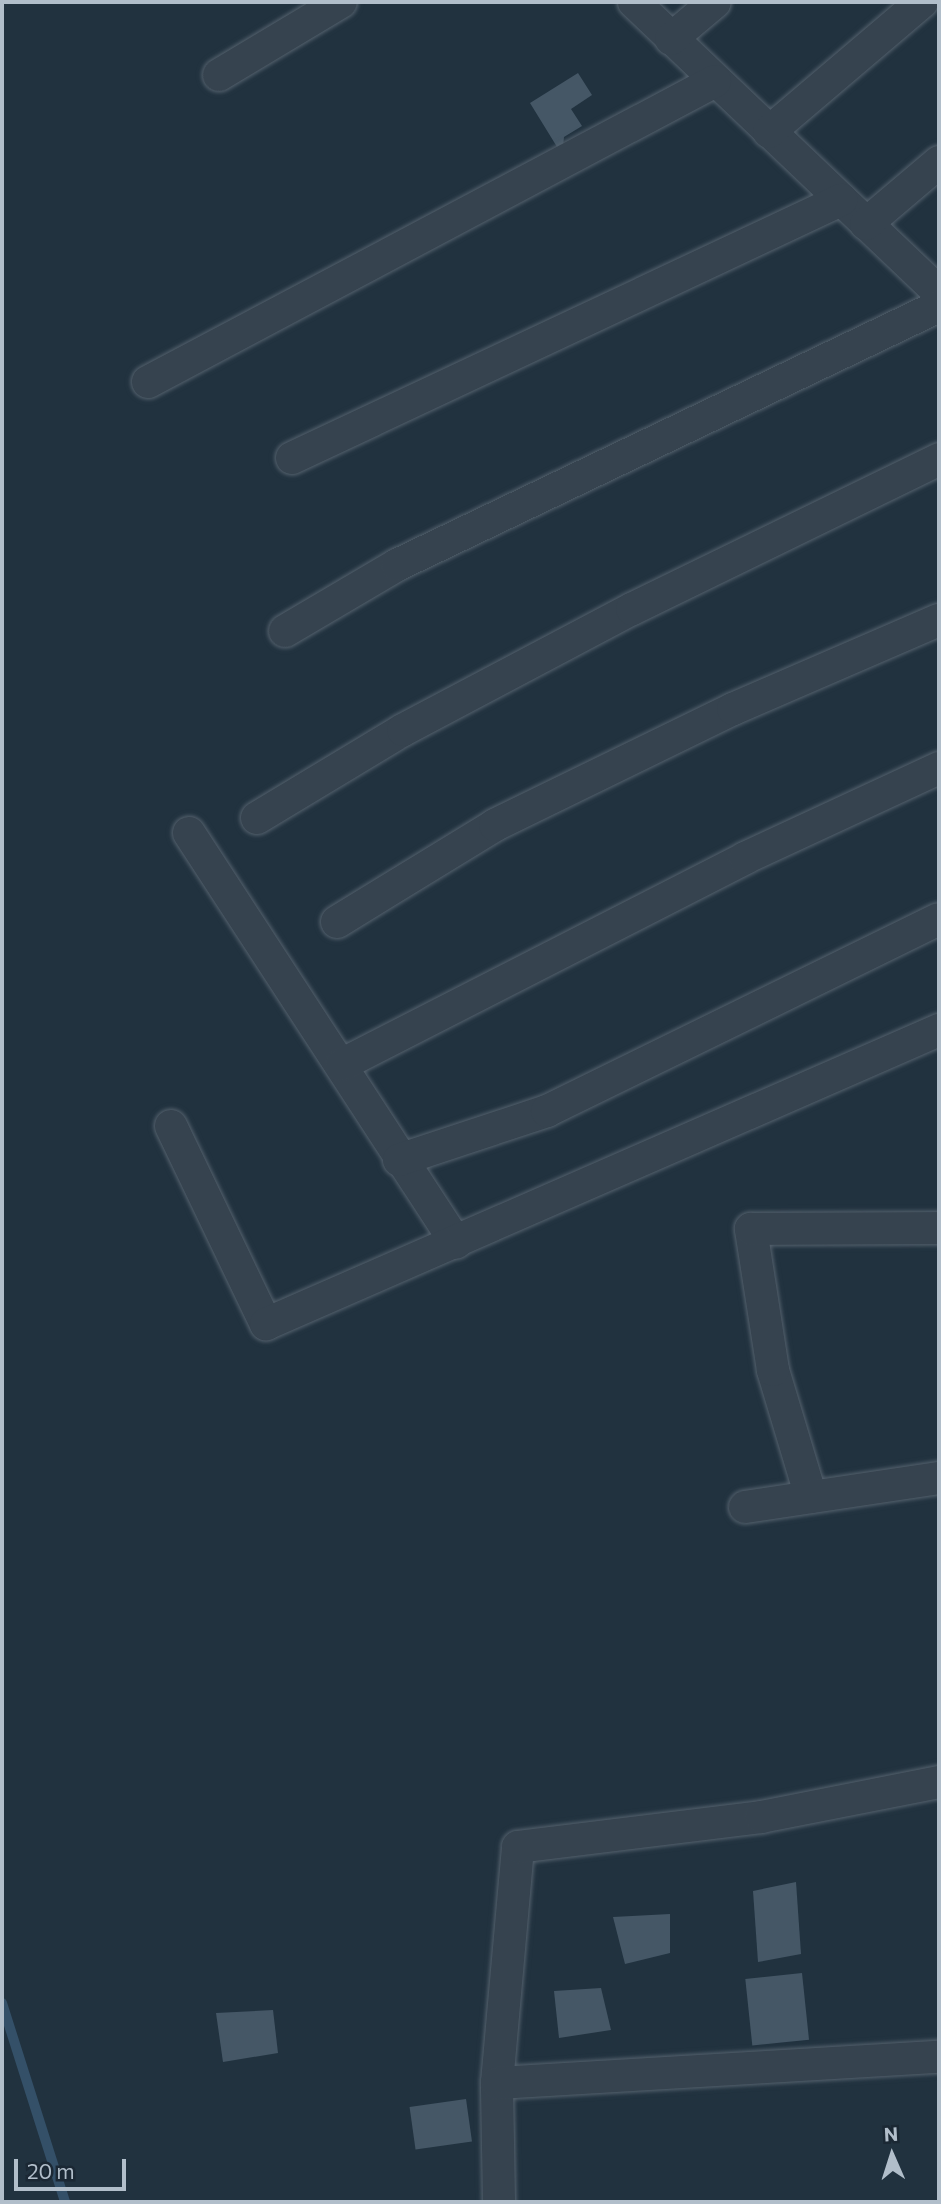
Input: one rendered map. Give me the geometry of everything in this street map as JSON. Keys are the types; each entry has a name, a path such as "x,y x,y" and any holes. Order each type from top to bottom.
{"street":[{"path":"219,75 341,2"},
{"path":"634,2 939,292"},
{"path":"671,39 715,2"},
{"path":"769,132 922,2"},
{"path":"148,382 715,81"},
{"path":"866,224 939,162"},
{"path":"292,458 841,200"},
{"path":"285,631 397,565 939,306"},
{"path":"257,818 403,730 632,609 939,459"},
{"path":"337,922 495,825 733,709 939,620"},
{"path":"341,1065 745,858 939,768"},
{"path":"189,833 400,1160 457,1243"},
{"path":"400,1160 547,1111 939,919"},
{"path":"171,1126 266,1324 457,1243 939,1030"},
{"path":"811,1497 774,1370 751,1229 939,1227"},
{"path":"744,1507 939,1478"},
{"path":"499,2202 497,2083 518,1847 761,1817 939,1782"},
{"path":"497,2083 939,2057"}],"building":[{"path":"578,73 592,95 571,109 582,126 564,137 562,155 530,103"},
{"path":"796,1882 801,1954 758,1962 753,1891"},
{"path":"670,1914 670,1953 625,1964 613,1917"},
{"path":"802,1973 809,2040 752,2046 745,1979"},
{"path":"601,1988 611,2030 559,2038 554,1991"},
{"path":"273,2010 278,2053 223,2062 216,2013"},
{"path":"466,2099 472,2142 416,2150 410,2107"}],"waterway":[{"path":"2,2003 65,2202"}]}
